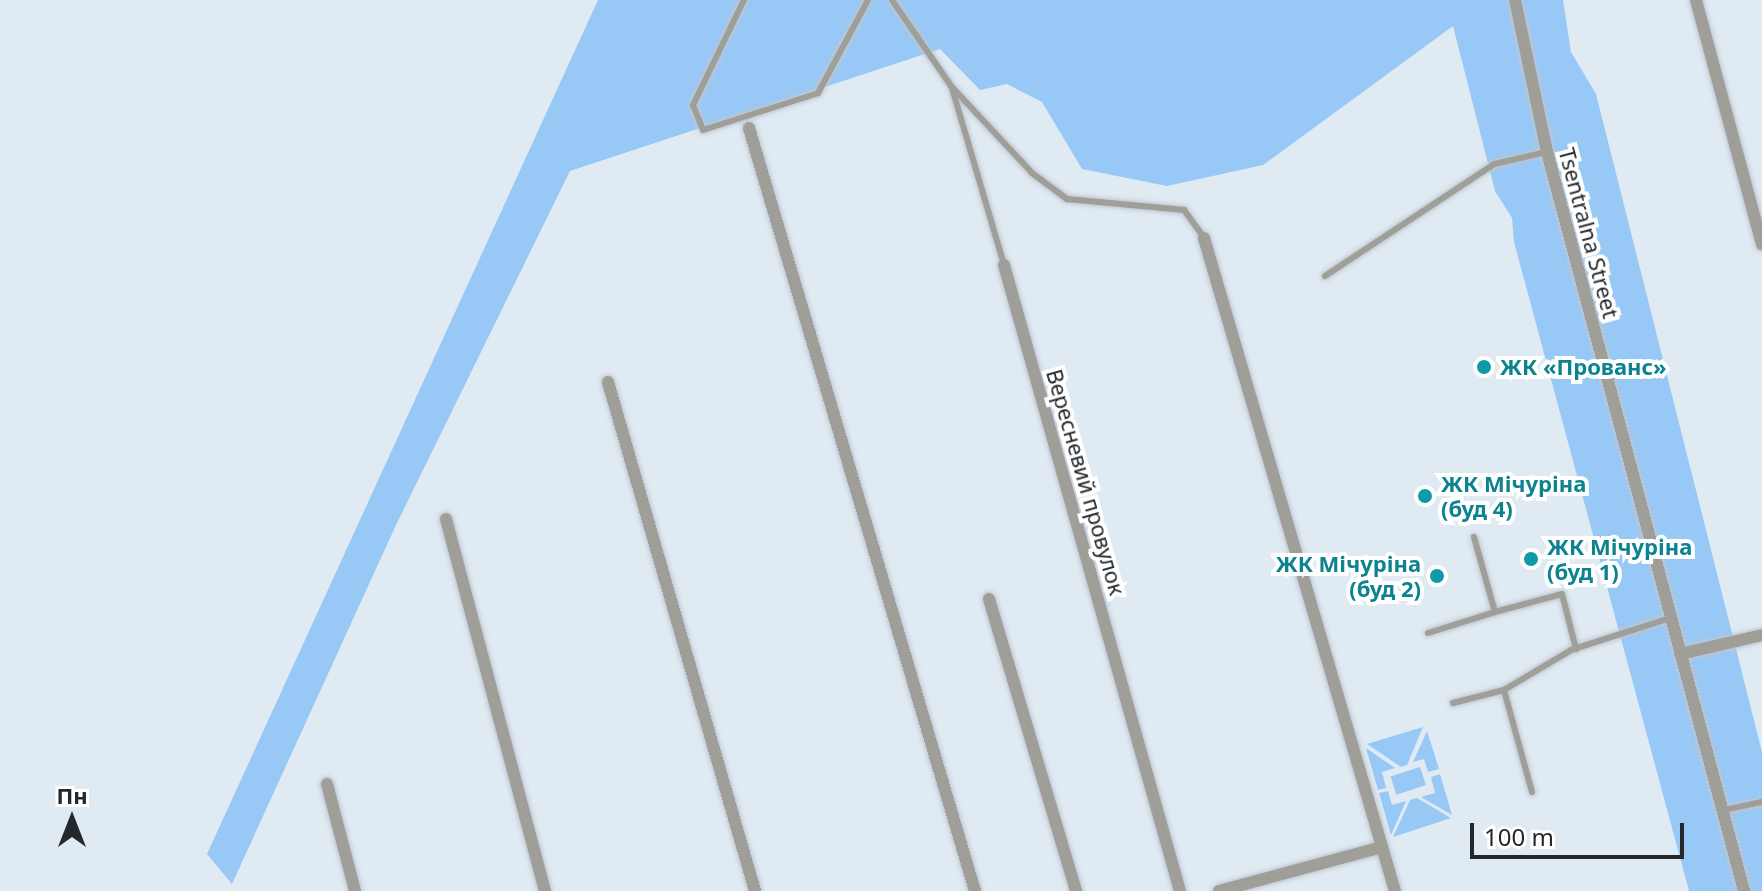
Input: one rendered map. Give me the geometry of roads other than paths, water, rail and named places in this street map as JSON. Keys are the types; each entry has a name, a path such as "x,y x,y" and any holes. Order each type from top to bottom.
{"street":[{"name":"Tsentralna Street","path":"1515,0 1547,152 1744,891"},
{"path":"1696,0 1762,244"},
{"path":"749,128 975,891"},
{"path":"1204,238 1395,891"},
{"name":"Вересневий провулок","path":"1004,265 1180,891"},
{"path":"608,382 755,891"},
{"path":"446,519 545,891"},
{"path":"989,599 1076,891"},
{"path":"1680,654 1762,635"},
{"path":"327,784 355,891"},
{"path":"1219,891 1382,847"}],"lane":[{"path":"744,0 693,105 703,130 818,93 868,0"},
{"path":"892,0 951,86 1032,173 1067,199 1184,210 1204,238"},
{"name":"Вересневий провулок","path":"951,86 1004,265"},
{"path":"1325,276 1494,164 1547,152"},
{"path":"1474,537 1495,612"},
{"path":"1428,633 1562,594 1576,649"},
{"path":"1453,703 1504,690 1576,649 1670,618"},
{"path":"1504,690 1532,792"},
{"path":"1724,810 1762,802"}],"place":[{"name":"ЖК «Прованс»","path":"1484,367"},
{"name":"ЖК Мічуріна (буд 4)","path":"1425,496"},
{"name":"ЖК Мічуріна (буд 1)","path":"1531,559"},
{"name":"ЖК Мічуріна (буд 2)","path":"1437,576"}]}
